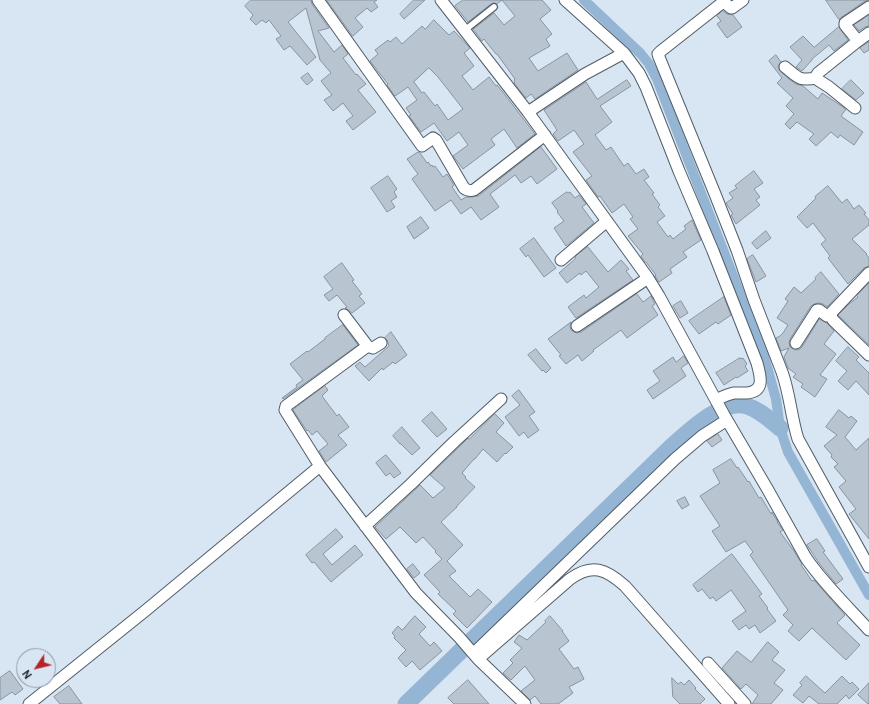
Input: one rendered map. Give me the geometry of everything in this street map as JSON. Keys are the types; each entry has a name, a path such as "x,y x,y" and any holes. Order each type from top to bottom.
{"street":[{"path":"318,0 422,146 433,138 436,140 464,188 467,190 474,190 545,135"},
{"path":"441,0 528,112 648,278 721,410 809,562 869,630"},
{"path":"474,653 675,459 702,436 721,410 730,394 749,393 758,388 761,378 757,363 713,251 640,73 624,53 565,0"},
{"path":"743,0 732,8 725,3 722,3 658,54 715,194 786,381 798,439 869,568"},
{"path":"858,41 845,24 869,7"},
{"path":"817,78 816,76 818,73 869,34"},
{"path":"528,112 585,74 624,53"},
{"path":"785,67 799,78 817,78 855,108"},
{"path":"560,260 607,221"},
{"path":"831,316 832,312 869,273"},
{"path":"577,326 648,278"},
{"path":"796,343 817,310 819,310 827,316 831,316 833,320 869,355"},
{"path":"344,315 366,346 373,348 381,343"},
{"path":"366,346 286,406 285,410 320,466 416,593 525,704"},
{"path":"365,526 501,399"},
{"path":"29,704 145,611 320,466"},
{"path":"474,653 577,574 586,570 600,570 608,572 625,586 729,704"},
{"path":"708,663 745,704"}],"lane":[{"path":"464,30 494,7"}],"building":[{"path":"251,0 311,0 312,4 329,28 318,31 334,52 342,45 348,54 343,58 356,75 357,74 366,84 358,90 376,112 353,130 346,121 353,116 343,103 333,111 324,100 332,95 321,81 331,73 320,60 306,8 288,22 316,57 307,65 290,46 284,50 276,39 281,36 269,20 266,23 262,20 256,25 250,19 253,15 245,6"},
{"path":"327,0 377,0 374,2 378,7 371,12 367,8 355,18 363,27 353,36"},
{"path":"414,0 425,0 404,19 400,14"},
{"path":"463,0 502,0 497,4 491,4 468,22 455,6"},
{"path":"502,0 542,0 551,10 540,19 552,34 546,39 550,46 529,58 538,71 567,53 578,70 535,99 531,94 526,98 514,83 515,79 497,54 484,39 482,41 473,29 494,13 504,25 515,16"},
{"path":"826,0 869,0 865,1 839,19"},
{"path":"723,11 727,14 733,15 742,27 727,38 717,24 721,21 717,16"},
{"path":"869,15 869,26 859,31 854,25"},
{"path":"434,20 449,35 454,31 470,48 464,53 474,66 462,76 473,90 489,77 502,91 535,134 517,148 504,129 491,139 495,145 463,169 453,156 468,145 459,132 447,141 434,123 421,132 409,116 411,115 406,108 417,100 408,87 395,96 387,85 388,84 370,61 378,54 375,50 388,40 390,42 396,37 402,44 422,26 425,29","holes":["429,68 463,109 448,120 437,104 435,106 424,92 422,93 414,82"]},
{"path":"839,27 848,40 834,51 829,45 812,59 802,71 796,67 802,60 790,47 803,36 814,47"},
{"path":"869,42 869,50 864,53 860,48"},
{"path":"776,55 781,62 778,66 779,70 789,79 796,84 803,86 818,99 822,93 846,109 841,116 863,132 854,145 840,135 838,138 831,132 816,146 809,139 814,134 797,122 790,129 785,124 794,114 786,106 793,98 777,83 782,78 769,61"},
{"path":"308,73 313,80 307,85 301,78"},
{"path":"627,80 631,86 600,106 612,122 595,135 606,150 611,147 624,166 628,163 636,174 644,169 649,177 644,180 654,193 652,194 660,205 658,207 665,216 657,222 668,237 670,235 673,239 686,229 684,226 692,220 701,240 683,252 687,257 670,269 672,273 659,282 655,276 656,275 641,256 643,254 628,236 638,229 630,219 633,217 624,204 612,213 600,196 598,197 586,180 592,176 573,152 584,144 574,130 558,141 553,134 557,130 544,110 586,82 597,99"},
{"path":"851,80 864,93 856,100 842,89"},
{"path":"541,147 557,169 537,184 531,176 521,183 515,175 490,194 499,207 481,220 471,207 461,214 451,200 435,211 412,179 418,174 407,159 418,152 420,153 427,163 428,162 433,167 435,166 443,177 447,174 454,185 452,187 461,200 466,197 478,196"},
{"path":"754,171 763,183 754,189 760,197 756,200 760,205 736,224 731,215 733,214 726,203 733,198 729,193 737,188 735,186"},
{"path":"388,176 397,189 394,192 397,197 391,201 395,207 387,212 371,188"},
{"path":"828,186 842,203 847,199 854,209 859,205 866,213 864,214 869,220 869,225 852,239 867,254 869,258 869,266 864,268 848,284 828,258 830,256 821,244 826,240 813,223 807,228 797,217 816,198 815,197"},
{"path":"567,192 570,192 575,198 579,195 586,204 582,207 594,223 566,246 554,228 564,221 552,203"},
{"path":"421,217 429,228 414,239 407,227"},
{"path":"766,231 771,238 757,249 752,243"},
{"path":"534,238 556,268 544,277 528,255 526,257 520,249"},
{"path":"588,247 608,272 621,260 629,269 626,271 633,280 576,318 568,307 584,295 586,298 599,287 586,271 581,275 580,273 567,283 559,273 576,258 575,257"},
{"path":"753,255 766,276 756,282 747,259"},
{"path":"342,263 354,280 352,281 362,294 359,296 365,303 352,313 345,308 347,307 337,295 329,301 324,295 333,289 324,277"},
{"path":"821,272 839,294 827,307 819,303 811,306 789,342 790,347 793,349 800,349 819,319 827,323 834,331 824,344 836,354 820,375 827,379 815,397 801,387 803,384 793,377 796,374 788,368 784,357 789,348 781,351 776,338 783,333 788,325 777,318 788,301 785,299 794,287 801,293 816,279 815,278"},
{"path":"869,283 869,345 838,315 858,297 857,296"},
{"path":"637,294 643,302 651,296 655,304 652,306 658,315 627,338 621,330 593,350 594,351 582,361 578,355 566,364 559,356 561,355 548,339 571,322 571,330 577,333 581,332"},
{"path":"724,297 731,315 718,324 716,322 699,334 689,321"},
{"path":"681,301 688,313 680,318 673,306"},
{"path":"343,325 358,345 283,399 282,398 297,387 296,385 303,380 290,364"},
{"path":"391,332 407,355 395,364 393,362 383,370 382,368 369,381 355,366 360,362 365,367 389,346 385,338"},
{"path":"848,347 859,357 856,360 869,373 869,395 856,381 848,390 838,381 847,371 836,361"},
{"path":"536,349 551,368 546,373 543,370 542,371 528,355"},
{"path":"684,356 688,363 681,368 686,376 653,399 647,390 660,381 653,371 673,357 676,362"},
{"path":"740,358 743,358 747,364 745,366 748,371 724,385 716,373"},
{"path":"325,386 328,390 322,396 337,416 339,414 349,427 338,435 347,445 326,462 319,451 328,444 317,431 312,435 308,430 307,431 293,410"},
{"path":"519,390 535,412 529,416 539,430 528,438 524,432 519,436 505,417 520,405 512,396"},
{"path":"839,410 849,418 851,416 857,421 845,437 856,450 869,438 869,539 849,514 856,509 839,487 846,481 834,467 838,464 831,457 832,455 824,446 837,435 826,427"},
{"path":"432,412 447,429 437,437 422,421"},
{"path":"495,414 504,423 496,432 513,447 497,462 483,449 462,473 466,477 465,478 475,487 441,522 463,545 447,561 456,571 449,576 470,597 478,589 492,602 467,628 453,614 456,611 438,594 440,592 424,575 442,559 435,552 436,551 423,537 416,543 400,527 386,539 375,527 420,485 433,498 445,488 430,475"},
{"path":"402,427 420,448 412,455 393,436"},
{"path":"718,434 722,440 712,447 707,441"},
{"path":"386,455 401,473 394,478 390,473 386,476 376,463"},
{"path":"731,459 748,482 749,481 759,498 761,497 771,514 772,512 783,530 780,532 794,551 802,564 801,565 812,581 814,580 845,615 837,623 860,645 846,660 812,628 799,641 788,631 793,625 783,615 788,610 750,555 753,552 745,541 726,552 712,531 720,526 700,496 720,483 713,470"},
{"path":"685,497 689,505 682,509 677,501"},
{"path":"336,529 343,537 323,554 332,565 355,545 363,555 331,582 306,555"},
{"path":"817,539 825,551 823,552 843,579 836,584 807,545"},
{"path":"732,554 762,594 759,596 776,621 760,633 755,625 749,629 746,625 739,630 732,621 746,611 731,590 716,601 713,597 710,599 702,589 698,592 693,585"},
{"path":"413,564 420,573 414,578 407,569"},
{"path":"415,616 426,627 419,634 430,646 434,642 442,651 420,670 412,661 406,667 398,658 406,650 394,638 395,636 392,633 398,626 402,630"},
{"path":"550,616 563,631 569,641 559,649 574,669 578,667 584,679 569,687 573,693 558,704 541,704 535,696 530,700 521,691 535,680 525,666 511,680 503,673 513,663 510,660 522,648 514,642 519,635 527,640 546,622 545,621"},
{"path":"768,642 779,652 772,660 785,670 774,683 783,690 771,704 752,704 758,695 746,684 741,689 722,668 737,651 751,662"},
{"path":"10,671 16,679 16,688 23,689 15,695 12,692 0,700 0,678"},
{"path":"806,676 825,693 842,676 850,684 852,682 859,689 849,699 846,695 837,704 819,704 809,696 803,703 793,695 802,685 800,683"},
{"path":"672,678 678,684 681,682 684,685 689,680 696,688 695,689 705,699 700,704 680,704 673,697"},
{"path":"468,680 489,704 454,704 448,698"},
{"path":"869,683 869,704 868,704 858,695"},
{"path":"69,686 82,704 60,704 54,697"}],"waterway":[{"path":"584,0 641,54 649,64 657,79 764,356 776,399 780,428 788,452 869,595"},
{"path":"406,704 669,449 705,419 727,407 737,405 747,406 761,413 780,428"}]}
